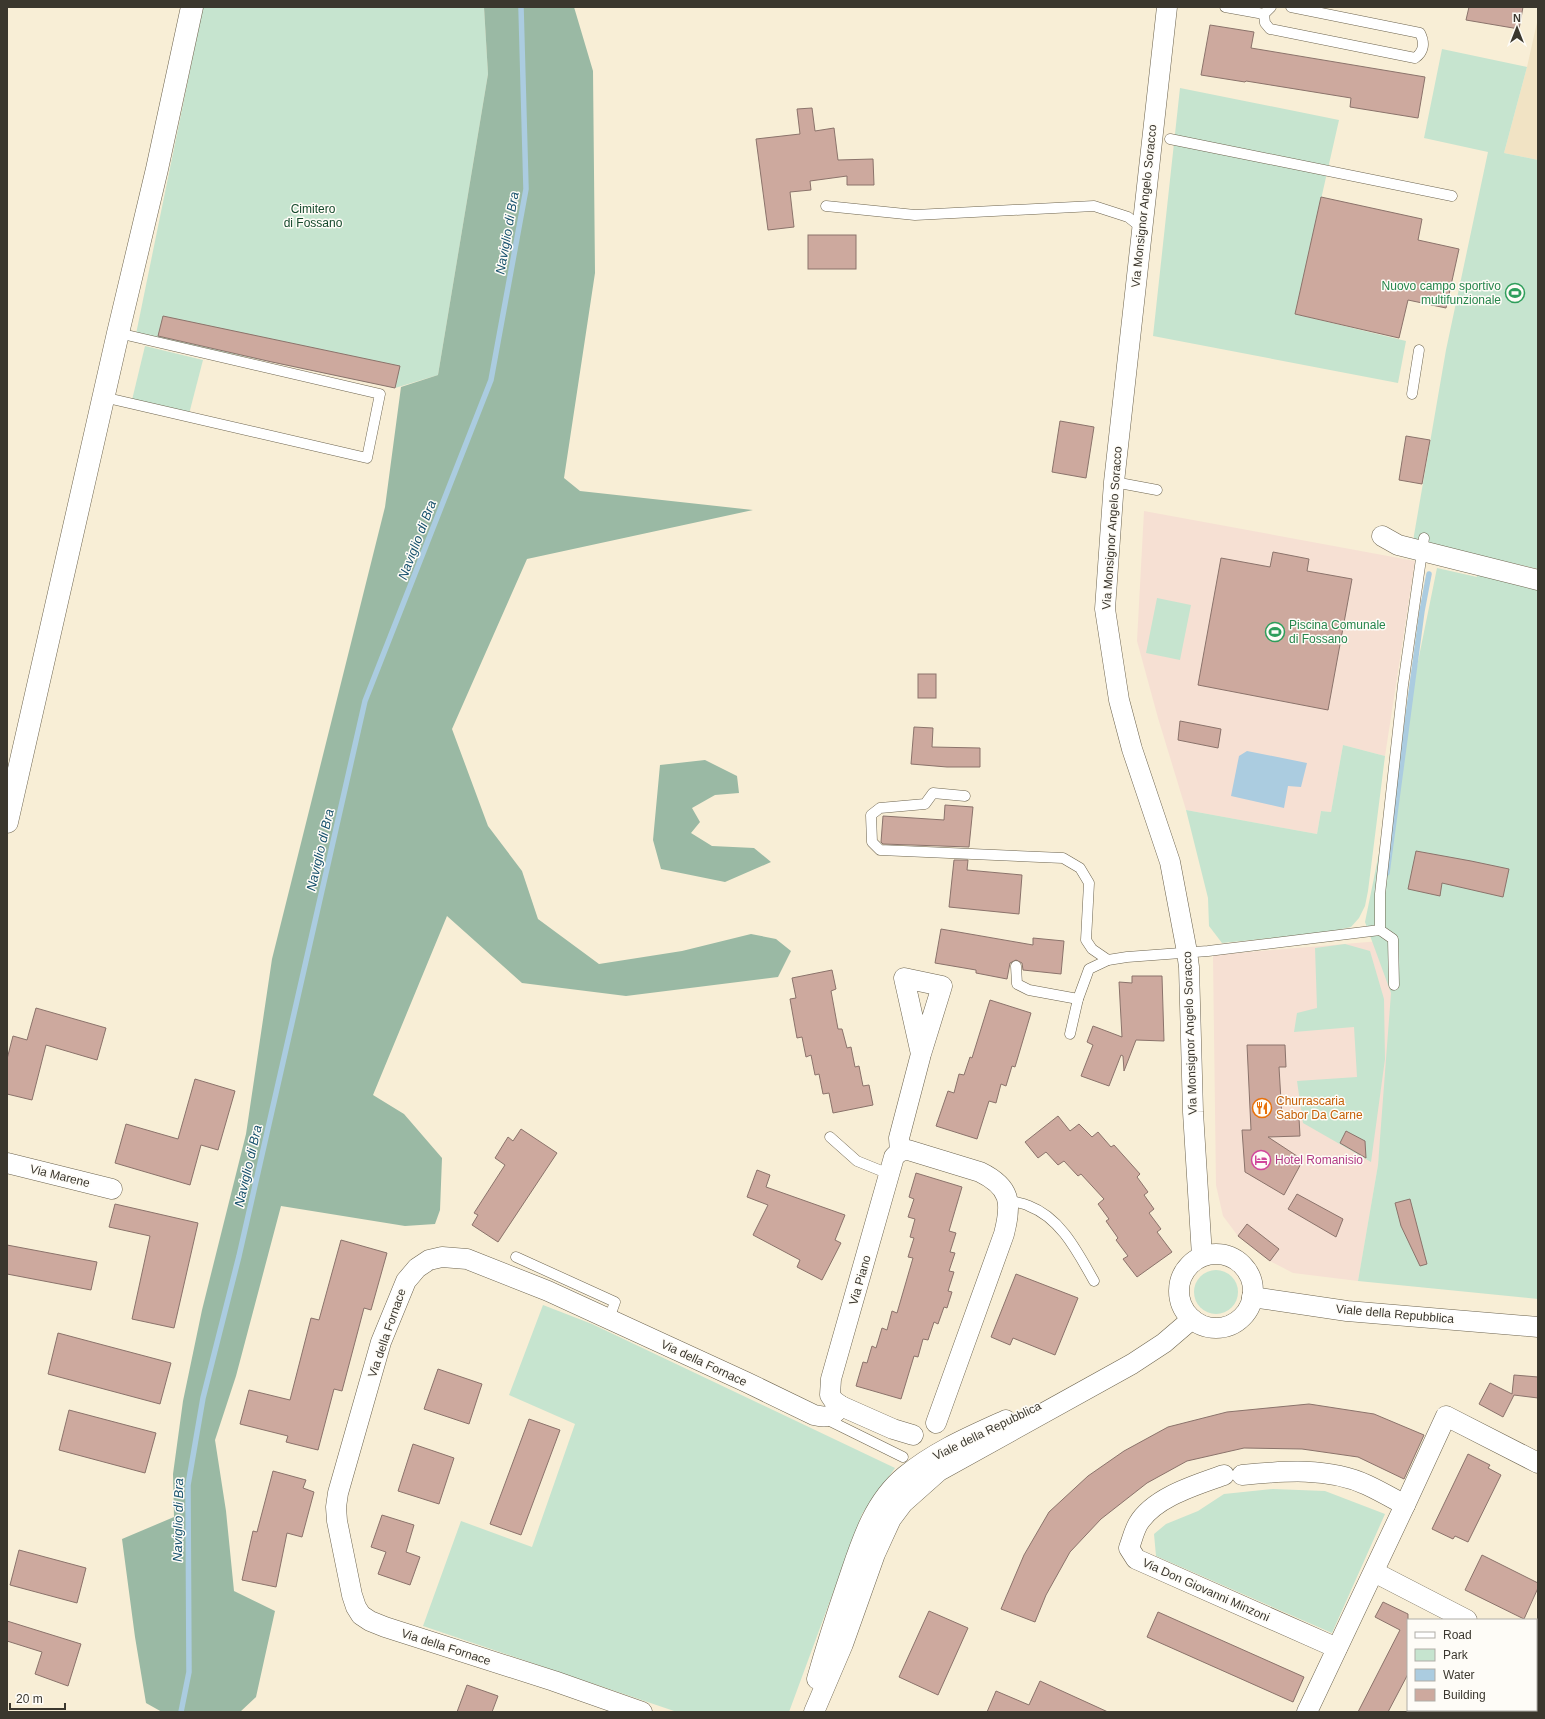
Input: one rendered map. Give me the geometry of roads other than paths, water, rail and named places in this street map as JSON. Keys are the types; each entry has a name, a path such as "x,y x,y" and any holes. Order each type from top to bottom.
{"main road":[{"path":"7,822 118,333 157,169 192,7"}],"street":[{"name":"Via Monsignor Angelo Soracco","path":"1167,7 1114,482 1105,609 1119,700 1132,748 1170,862 1187,952 1193,1112 1202,1256"},
{"path":"1382,536 1398,545 1424,545 1482,567 1538,580"},
{"name":"Via Piano","path":"841,1406 834,1402 830,1395 830,1387 894,1157 900,1151 899,1138 921,1054"},
{"path":"900,1151 908,1150 990,1176 1002,1187 1008,1200 1009,1214 1004,1234 936,1423"},
{"name":"Via Marene","path":"7,1163 112,1189"},
{"path":"1217,1254 1232,1258 1244,1267 1252,1281 1252,1297 1246,1311 1235,1322 1221,1327 1205,1326 1192,1319 1182,1307 1178,1292 1181,1277 1189,1265 1202,1256 1217,1254"},
{"name":"Via della Fornace","path":"642,1712 554,1681 414,1637 370,1621 356,1608 337,1521 336,1507 338,1494 381,1342 406,1281 417,1268 429,1260 442,1257 466,1259 548,1291 814,1415 823,1417"},
{"name":"Viale della Repubblica","path":"1252,1297 1347,1311 1538,1327"},
{"name":"Viale della Repubblica","path":"807,1712 830,1634 862,1540 878,1508 891,1490 905,1476 934,1465 1132,1364 1164,1343 1192,1319"},
{"name":"Viale della Repubblica","path":"951,1446 1132,1364"},
{"path":"823,1417 835,1414 841,1406 893,1429 913,1435"},
{"path":"1308,1712 1446,1416 1538,1463"},
{"path":"922,1420 929,1420 936,1423 951,1446 934,1465 913,1435 913,1428 916,1423 922,1420"},
{"name":"Viale della Repubblica","path":"814,1712 843,1644 875,1554 891,1519 902,1503 934,1465"},
{"name":"Via Don Giovanni Minzoni","path":"1337,1648 1136,1560 1129,1548 1138,1524 1152,1509 1168,1498 1189,1487 1233,1475 1315,1472 1343,1477 1366,1484 1405,1505"},
{"path":"1374,1572 1465,1619"}],"lane":[{"path":"1225,7 1268,11 1265,24 1270,29 1415,58 1420,54 1423,47 1423,38 1420,33 1291,7"},
{"path":"1170,139 1452,196"},
{"path":"826,206 915,214 1094,206 1128,217 1142,228"},
{"path":"104,397 367,458 380,394 118,333"},
{"path":"1412,394 1419,350"},
{"path":"1114,482 1157,490"},
{"path":"1380,930 1380,894 1403,685 1424,545"},
{"path":"965,796 933,794 925,804 880,808 871,815 872,842 880,850 1063,858 1080,868 1089,883 1086,940 1092,949 1108,960"},
{"path":"1070,1034 1078,999 1089,969 1108,960 1127,957 1187,952 1380,930 1393,939 1394,985"},
{"path":"1016,966 1017,984 1029,990 1078,999"},
{"path":"830,1137 858,1161 889,1174"},
{"path":"1008,1200 1030,1206 1053,1221 1075,1248 1094,1281"},
{"path":"516,1257 615,1302 609,1319"},
{"path":"823,1417 903,1457"}],"water":[{"path":"1247,751 1307,763 1301,787 1288,786 1284,808 1231,796 1239,756"}],"waterway":[{"name":"Naviglio di Bra","path":"181,1712 189,1672 188,1485 203,1398 239,1256 365,701 491,380 526,189 521,7"},
{"path":"1387,873 1422,611 1429,574"}],"place":[{"name":"Nuovo campo sportivo multifunzionale","path":"1515,293"},
{"name":"Piscina Comunale di Fossano","path":"1275,632"},
{"name":"Churrascaria Sabor Da Carne","path":"1262,1108"},
{"name":"Hotel Romanisio","path":"1261,1160"}],"park label":[{"name":"Cimitero di Fossano","path":"313,216"}]}
